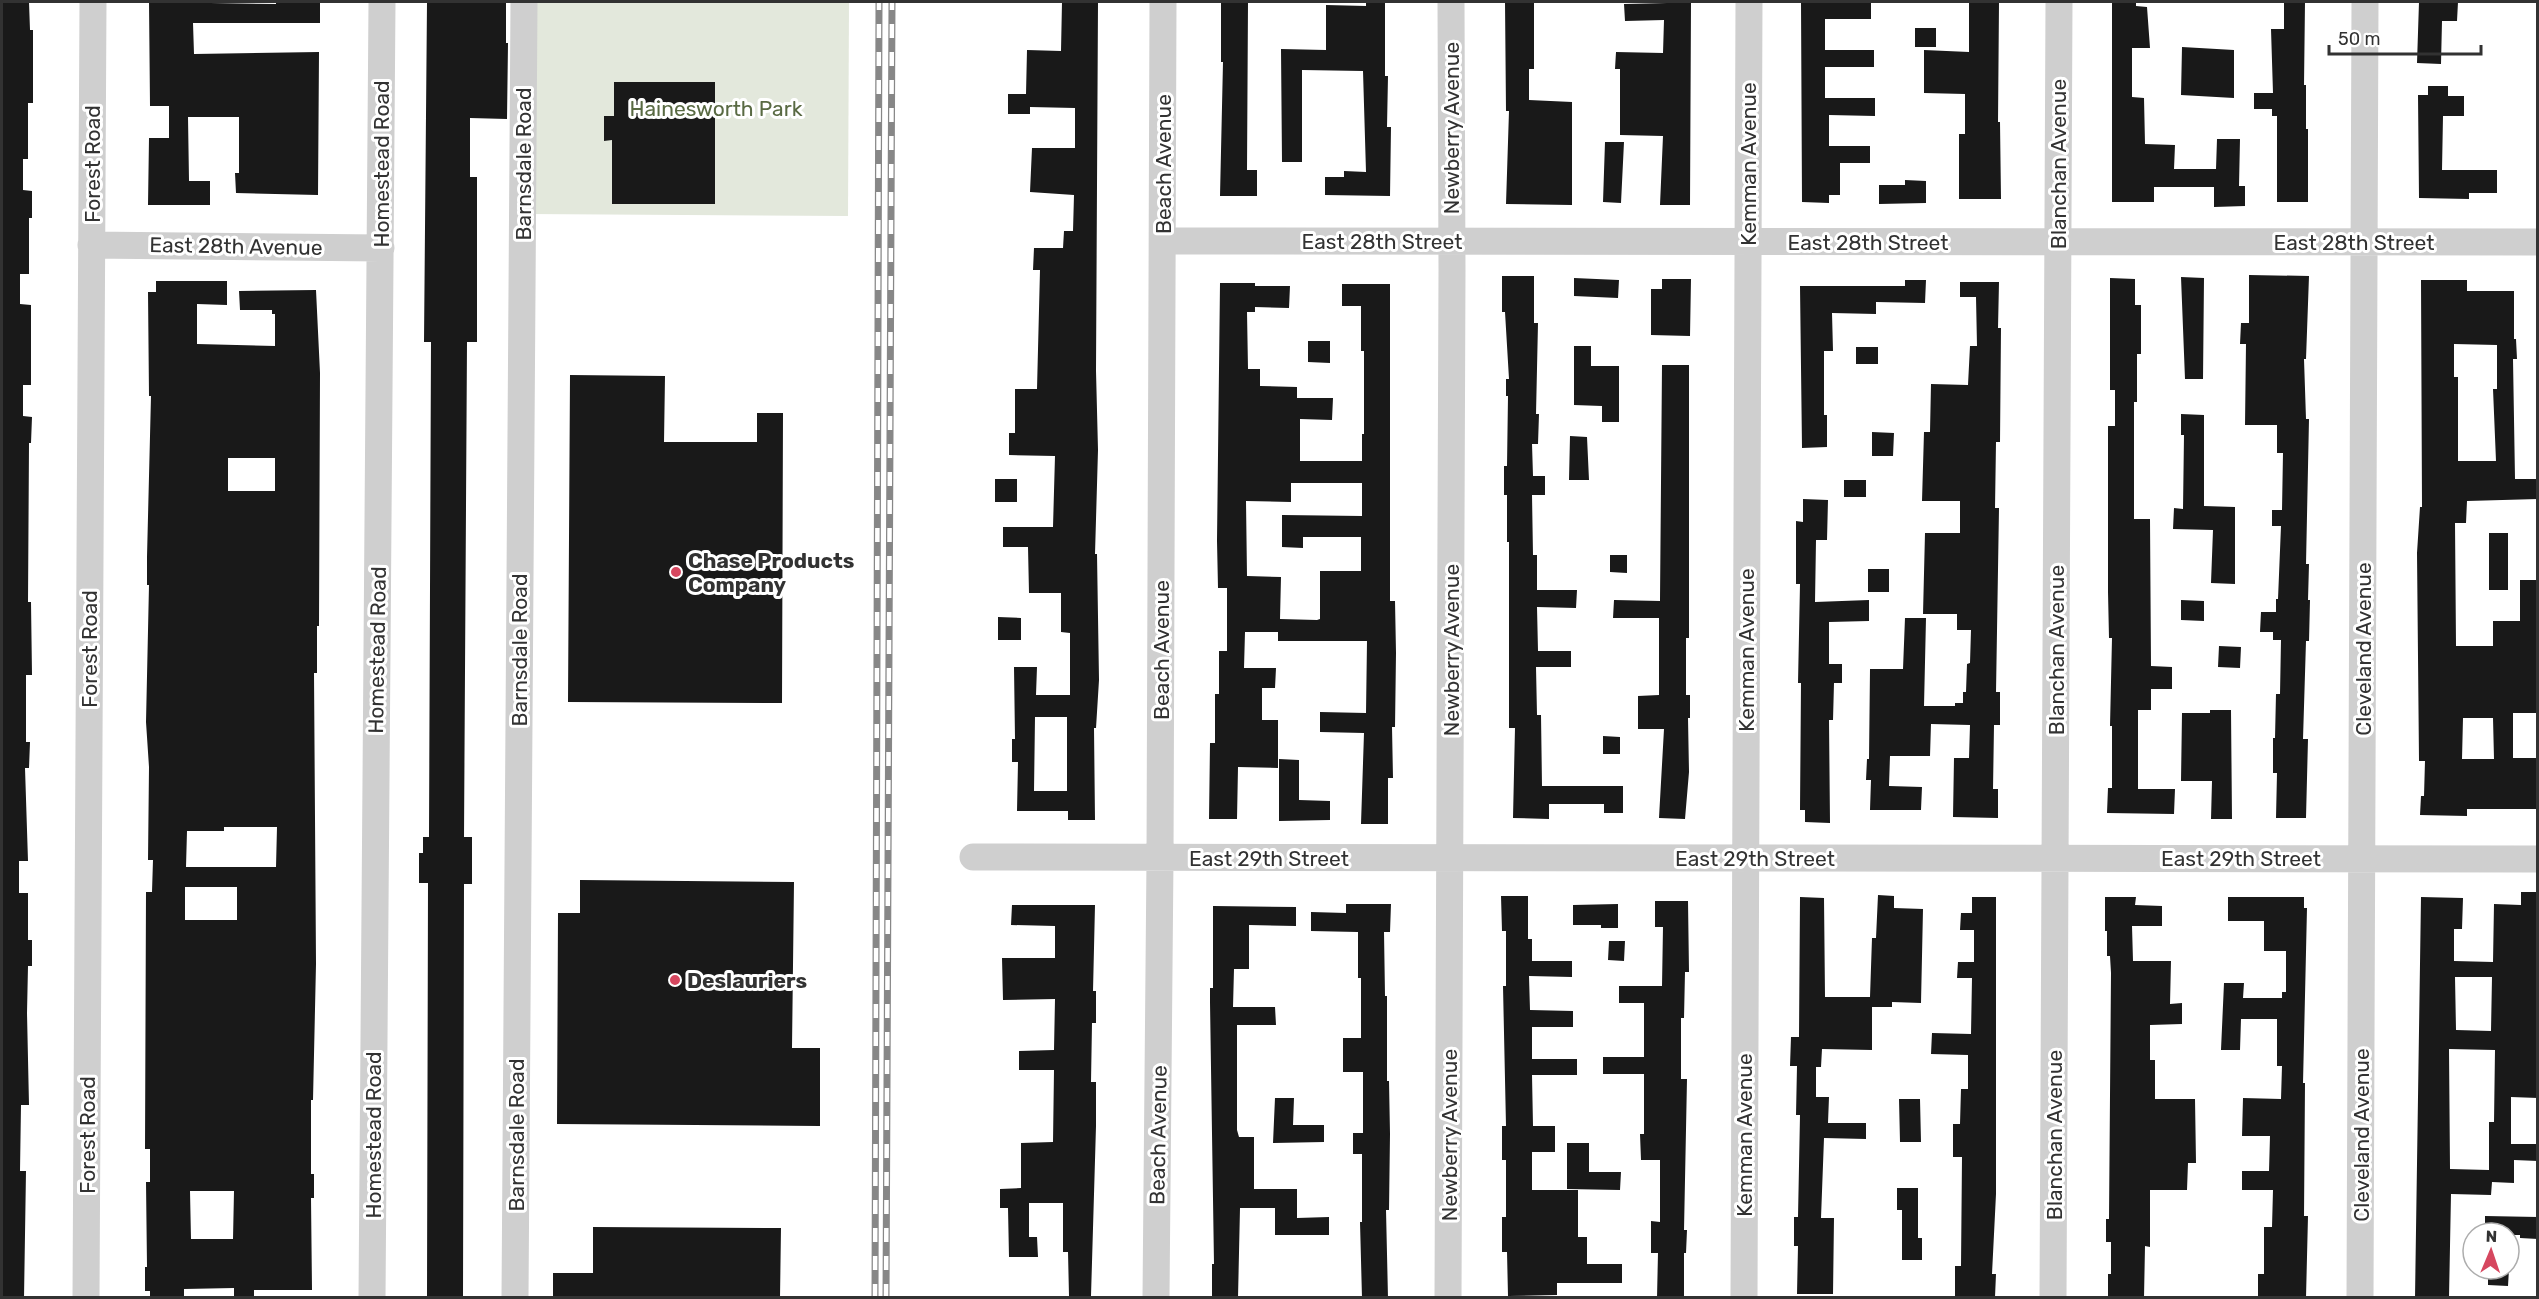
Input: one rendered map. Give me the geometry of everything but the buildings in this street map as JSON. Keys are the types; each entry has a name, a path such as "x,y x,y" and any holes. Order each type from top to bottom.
{"street":[{"name":"Forest Road","path":"86,1298 93,2"},
{"name":"Homestead Road","path":"372,1298 382,2"},
{"name":"Barnsdale Road","path":"515,1298 524,2"},
{"name":"Beach Avenue","path":"1156,1298 1163,2"},
{"name":"Newberry Avenue","path":"1448,1298 1451,2"},
{"name":"Kemman Avenue","path":"1744,1298 1749,2"},
{"name":"Blanchan Avenue","path":"2053,1298 2059,2"},
{"name":"Cleveland Avenue","path":"2360,1298 2365,2"},
{"name":"East 28th Street","path":"1162,240 2538,242"},
{"name":"East 28th Avenue","path":"91,245 381,248"},
{"name":"East 29th Street","path":"973,857 2538,859"}],"green space":[{"name":"Hainesworth Park","path":"532,2 849,2 848,216 526,214"}],"railway":[{"path":"875,1298 879,2"},
{"path":"886,1298 892,2"}],"place":[{"name":"Chase Products Company","path":"676,572"},
{"name":"Deslauriers","path":"675,980"}]}
